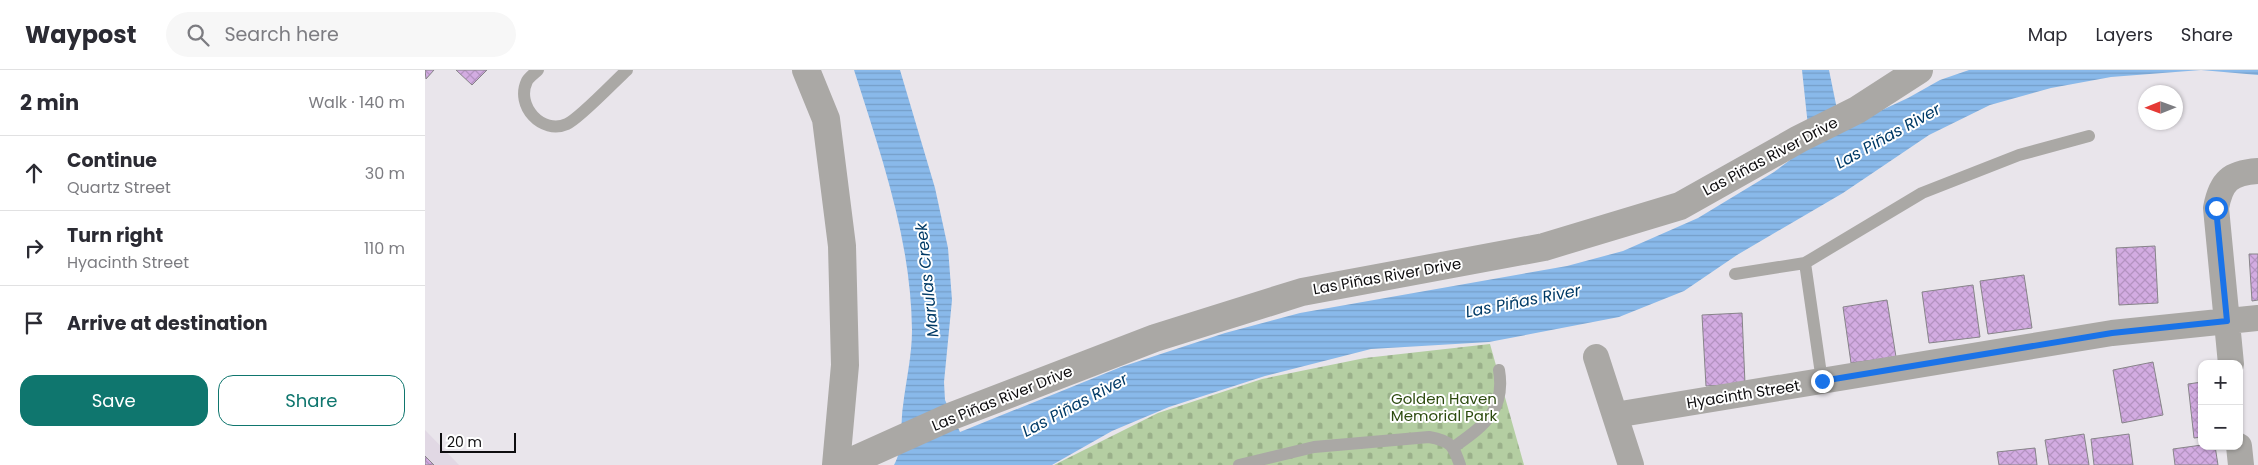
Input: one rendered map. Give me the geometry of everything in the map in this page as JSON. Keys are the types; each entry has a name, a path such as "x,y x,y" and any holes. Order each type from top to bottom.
{"street":[{"path":"806,70 826,119 842,246 845,365 836,465"},
{"name":"Las Piñas River Drive","path":"843,465 952,416 1155,338 1302,292 1544,247 1680,206 1799,139 1857,110 1919,70"},
{"path":"2231,360 2216,208 2219,191 2231,178 2244,172 2258,171"},
{"name":"Hyacinth Street","path":"1615,415 2112,333 2258,318"},
{"path":"1596,357 1631,465"},
{"path":"2239,450 2241,465"}],"lane":[{"path":"538,70 528,80 523,97 526,108 543,125 554,128 569,124 627,70"},
{"path":"1735,274 1805,263 1921,193 2019,155 2089,136"},
{"path":"1805,263 1822,381"},
{"path":"1454,447 1483,426 1489,418 1499,394 1499,370"},
{"path":"1239,465 1314,447 1429,437 1444,439 1454,447 1460,465"}],"shaded area":[{"path":"425,430 459,465 425,465"}],"green space":[{"name":"Golden Haven Memorial Park","path":"1490,344 1524,465 1054,465 1158,413 1262,379 1365,358"}],"water":[{"path":"854,70 900,70 935,188 948,248 952,300 944,382 945,400 960,432 1121,367 1225,333 1300,313 1567,266 1623,251 1698,218 1774,172 1810,145 1802,70 1829,70 1841,129 1908,98 1940,80 1969,70 2201,70 2111,77 2051,88 1990,105 1929,135 1843,193 1737,255 1684,291 1619,317 1489,342 1371,349 1265,376 1169,407 1112,431 1052,465 894,465 899,451 911,349 910,296 906,263 893,198"},
{"path":"2201,70 2258,70 2258,75"}],"building":[{"path":"425,70 434,70 426,79"},
{"path":"456,70 487,70 472,85"},
{"path":"2155,246 2158,303 2119,305 2116,248"},
{"path":"2249,254 2258,254 2258,300 2252,301"},
{"path":"2024,275 2032,328 1988,334 1980,281"},
{"path":"1973,285 1980,337 1929,343 1922,292"},
{"path":"1887,300 1896,357 1851,363 1843,307"},
{"path":"1742,313 1745,384 1706,386 1702,315"},
{"path":"2153,362 2163,415 2122,423 2113,370"},
{"path":"2198,383 2198,438 2194,438 2188,384"},
{"path":"2084,434 2089,465 2049,465 2045,440"},
{"path":"2129,434 2133,465 2094,465 2091,439"},
{"path":"2198,446 2198,450 2216,450 2218,465 2175,465 2173,449"},
{"path":"2035,448 2037,465 1999,465 1997,452"},
{"path":"425,456 434,465 425,465"}],"route":[{"path":"1822,381 2112,333 2227,321 2216,208"}],"water label":[{"name":"Las Piñas River","path":"1888,136"},
{"name":"Marulas Creek","path":"927,280"},
{"name":"Las Piñas River","path":"1523,301"},
{"name":"Las Piñas River","path":"1075,405"}]}
